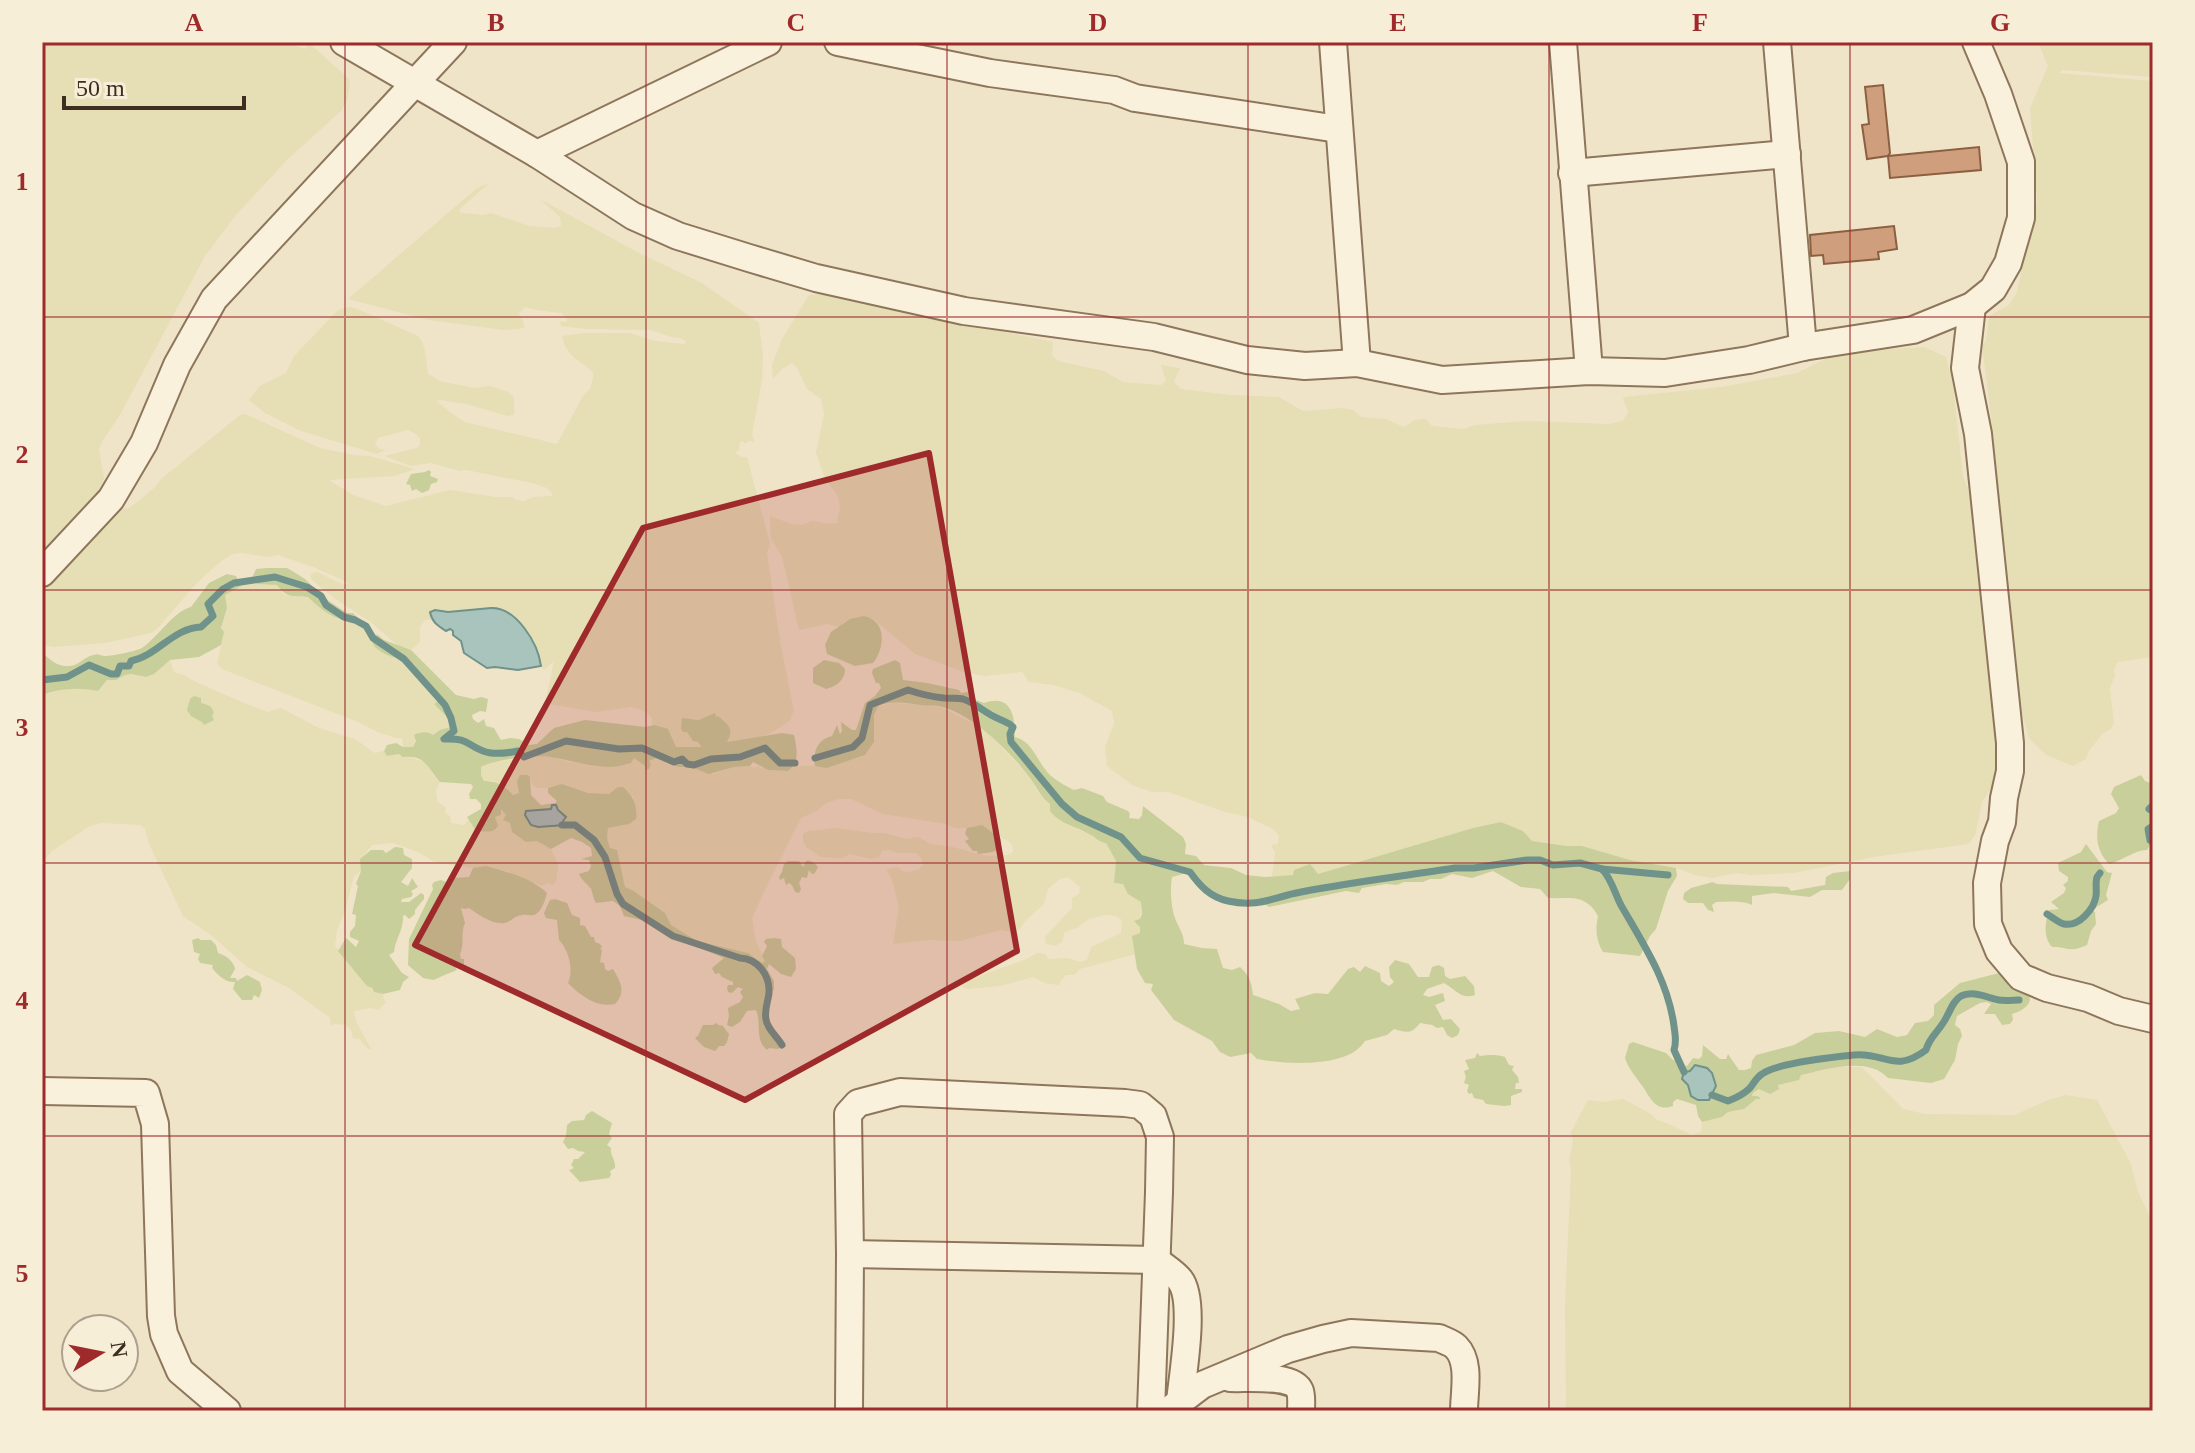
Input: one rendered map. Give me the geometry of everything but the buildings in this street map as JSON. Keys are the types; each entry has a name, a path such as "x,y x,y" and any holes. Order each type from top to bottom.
{"street":[{"path":"344,42 537,154 633,216 678,236 816,278 964,311 1154,337 1247,360 1305,366 1357,363 1442,380 1589,371 1665,373 1913,330 1972,306 1993,289 2008,263 2021,218 2021,162 1976,42"},
{"path":"42,573 111,499 144,443 177,365 214,299 453,42"},
{"path":"537,154 768,42"},
{"path":"838,42 990,73 1114,90 1135,98 1338,129"},
{"path":"1333,42 1357,363"},
{"path":"1563,42 1589,371"},
{"path":"1777,42 1803,347"},
{"path":"1572,173 1787,154"},
{"path":"1972,306 1965,368 1978,434 2010,743 2010,771 2002,822 1987,883 1988,924 1999,951 2021,977 2119,1011 2153,1019"},
{"path":"42,1091 146,1093 155,1124 164,1334 180,1371 227,1411"},
{"path":"849,1411 848,1114 858,1103 900,1092 1140,1105 1153,1116 1160,1137 1151,1411"},
{"path":"850,1254 1156,1260 1180,1280 1188,1307 1185,1351 1175,1409"},
{"path":"1175,1409 1202,1385 1288,1349 1351,1333 1439,1338 1459,1349 1464,1363 1464,1411"},
{"path":"1222,1378 1282,1380 1295,1384 1301,1393 1301,1411"}],"highlighted area":[{"path":"929,453 1017,951 745,1100 415,945 643,528"}],"shaded area":[{"path":"42,42 285,42 305,49 309,43 349,79 350,85 342,110 287,160 236,215 205,256 120,415 103,440 99,449 104,479 97,494 50,544 42,559"},
{"path":"2038,42 2153,42 2153,77 2062,70 2059,73 2153,81 2153,657 2118,662 2110,688 2114,723 2089,751 2086,759 2073,766 2046,755 2029,738 2018,699 1982,346 1986,341 1989,316 2009,305 2017,292 2037,201 2030,108 2048,66"},
{"path":"489,183 459,210 461,213 491,213 529,226 561,226 560,217 540,199 702,283 759,323 763,356 752,435 755,442 740,442 739,450 735,453 747,457 770,544 767,553 794,711 790,720 761,737 727,742 723,719 694,718 687,732 706,747 676,747 668,730 652,725 652,718 645,711 631,707 596,712 545,703 554,661 544,670 510,613 502,609 435,610 430,613 431,620 425,620 420,627 420,642 411,650 399,647 310,576 317,572 344,585 347,582 278,555 268,557 242,553 221,561 151,633 105,643 42,645 42,591 121,507 127,509 136,503 240,415 245,414 320,448 370,456 415,469 395,476 329,480 353,495 386,506 450,490 524,501 552,496 547,488 532,483 431,463 411,466 384,456 420,445 416,434 408,430 378,438 375,445 386,450 377,454 301,431 265,413 249,400 260,386 286,373 294,356 338,310 349,307 418,336 425,351 428,374 440,381 474,388 490,386 514,397 514,415 507,416 467,404 436,401 457,417 465,422 557,444 583,396 590,389 593,378 593,372 572,356 562,336 630,333 655,341 687,342 651,330 561,326 560,322 567,319 561,313 525,307 519,313 525,327 504,330 428,320 348,299 477,188"},
{"path":"825,294 1053,342 1052,355 1058,361 1104,371 1123,382 1161,385 1166,381 1161,365 1180,368 1174,382 1181,389 1279,397 1303,411 1342,408 1353,410 1361,417 1385,419 1404,427 1415,420 1426,419 1432,426 1464,429 1475,425 1526,421 1609,424 1623,421 1628,412 1623,397 1721,387 1797,373 1839,352 1925,347 1946,357 1953,385 1991,671 1999,776 1982,802 1976,833 1969,844 1880,856 1794,873 1736,873 1712,878 1582,846 1532,841 1523,831 1501,822 1318,874 1272,877 1275,852 1271,845 1278,844 1279,836 1273,829 1248,817 1168,792 1152,792 1132,785 1107,766 1105,747 1114,723 1112,711 1080,693 1029,682 1022,672 985,676 967,673 915,654 872,618 857,617 840,627 827,624 799,630 782,556 771,539 770,516 791,524 802,525 812,521 829,524 837,523 840,508 838,496 824,476 816,453 824,414 821,399 807,389 792,363 773,379 772,365 782,339 809,295"},
{"path":"251,580 257,584 277,585 283,594 308,597 339,620 366,626 373,638 404,659 437,696 434,704 447,717 451,728 432,736 419,732 413,747 403,747 402,738 377,732 222,669 217,664 227,608 225,595 240,586 240,582"},
{"path":"170,660 174,672 244,703 268,712 281,708 319,728 355,739 375,753 384,751 387,756 399,754 425,762 440,782 436,791 438,802 446,808 445,813 450,816 451,823 464,825 468,820 497,829 494,817 500,809 505,812 513,828 531,841 551,849 558,865 556,882 540,886 510,872 486,866 473,868 437,863 393,843 372,845 361,859 361,871 354,876 335,946 374,992 383,994 386,1002 379,1010 354,1011 369,1049 360,1039 353,1038 346,1025 331,1026 330,1018 289,988 247,967 211,935 183,916 141,825 101,823 90,826 52,851 42,863 42,695 81,687 98,691 107,680 131,674 146,677"},
{"path":"894,703 938,706 983,728 1030,777 1037,791 1067,825 1106,843 1123,884 1141,902 1140,934 1132,936 1136,954 1080,969 1074,975 1066,975 1058,985 1033,977 1000,986 967,989 956,984 1037,953 1045,954 1048,959 1087,960 1091,947 1121,933 1122,920 1105,915 1089,919 1065,932 1062,942 1055,946 1046,944 1045,937 1072,908 1072,898 1079,894 1080,887 1068,877 1060,879 1048,889 1044,904 1019,930 1001,930 960,941 928,940 893,944 899,907 886,869 918,870 923,865 921,858 916,853 890,850 882,851 879,857 871,859 850,854 842,858 821,857 806,847 803,834 836,828 884,833 907,839 918,837 931,844 986,856 1007,855 1013,852 1012,845 975,826 955,828 883,814 851,799 839,799 801,818 764,892 752,918 756,942 766,961 762,964 748,953 697,941 671,925 625,887 607,838 608,828 629,824 637,813 633,797 618,787 609,794 588,793 563,784 537,788 530,777 517,781 519,793 513,795 493,781 484,781 481,776 481,767 491,762 537,757 615,767 634,758 645,766 656,758 678,767 691,767 713,774 734,767 750,766 788,771 794,766 827,768 865,755 874,742 873,715 878,706"},
{"path":"1836,1067 1862,1067 1903,1109 1925,1114 2015,1115 2066,1095 2097,1100 2131,1164 2138,1192 2153,1223 2153,1411 1566,1411 1569,1160 1573,1140 1571,1132 1588,1100 1603,1102 1623,1099 1657,1120 1692,1135 1701,1132 1702,1122 1744,1109 1753,1093 1760,1089"}],"green space":[{"path":"429,470 430,476 438,479 437,482 422,493 416,489 412,491 406,484 411,474"},
{"path":"287,568 294,572 326,599 347,613 353,613 366,626 334,617 308,597 290,596 277,585 257,584 251,580 256,569"},
{"path":"227,574 236,576 241,586 225,595 227,608 221,628 224,632 221,645 199,657 170,660 146,677 131,674 107,680 98,691 69,689 42,695 42,653 58,664 69,666 93,655 108,656 139,649 178,614 191,607 209,583"},
{"path":"864,616 877,623 882,636 880,650 873,663 855,666 827,654 825,645 831,632 850,619"},
{"path":"370,634 411,650 456,695 488,699 486,712 472,715 473,719 478,723 484,719 486,726 494,728 501,740 519,739 529,745 537,744 554,728 585,720 645,727 654,725 668,729 676,747 702,747 687,732 683,732 682,718 699,720 715,713 730,728 727,742 782,733 794,735 796,759 788,771 768,770 753,762 750,766 709,774 656,758 649,761 651,764 646,770 634,758 631,763 614,767 558,758 525,757 481,767 484,781 500,785 513,795 519,793 517,781 520,775 527,775 530,777 531,795 541,805 557,801 548,793 548,788 562,784 588,793 609,794 623,787 634,802 636,819 629,824 608,828 607,838 610,848 617,850 625,887 665,913 671,925 697,941 748,953 762,963 765,961 762,956 767,946 764,942 766,939 781,939 782,947 795,958 796,969 791,977 781,974 769,964 767,969 774,981 774,990 769,992 766,1016 782,1045 778,1049 767,1050 763,1046 756,1010 747,1011 740,1022 732,1027 727,1025 728,1008 740,1002 743,989 738,987 732,993 728,992 728,985 733,985 733,982 719,973 715,974 712,968 724,958 672,937 650,922 624,916 620,906 613,901 596,903 591,889 579,874 589,871 589,860 581,859 592,856 591,848 571,838 551,849 537,841 526,842 512,832 510,823 503,820 506,815 501,809 501,815 495,817 496,829 476,831 467,817 481,809 481,804 476,799 470,799 471,784 440,782 422,760 399,754 387,756 384,751 387,745 396,743 413,747 416,741 414,735 424,732 433,735 451,727 447,717 434,704 437,696 404,659 377,649"},
{"path":"824,660 839,663 845,669 840,682 826,689 813,683 813,668"},
{"path":"895,660 900,663 903,680 967,692 984,703 1000,701 1006,704 1014,721 1015,737 1027,743 1051,776 1074,790 1082,788 1103,796 1107,802 1128,811 1129,818 1139,819 1143,806 1183,837 1185,854 1196,856 1204,865 1265,877 1293,875 1294,870 1310,864 1318,874 1501,822 1523,831 1532,841 1582,846 1630,860 1676,868 1677,876 1668,891 1656,929 1640,956 1603,952 1597,935 1598,916 1583,900 1548,898 1540,889 1521,887 1493,871 1472,878 1452,874 1423,882 1386,884 1362,888 1359,893 1346,891 1269,907 1263,903 1226,901 1200,888 1190,872 1172,877 1173,908 1184,944 1217,949 1223,968 1232,970 1240,967 1246,973 1253,995 1291,1011 1300,1009 1295,999 1315,993 1328,994 1348,969 1354,967 1360,972 1365,966 1380,973 1381,981 1389,986 1394,982 1389,967 1395,960 1409,964 1418,977 1429,977 1432,967 1439,965 1450,979 1465,976 1474,986 1475,995 1470,996 1462,995 1444,983 1427,989 1423,995 1429,997 1443,993 1445,1001 1435,1005 1443,1020 1451,1019 1460,1029 1458,1035 1452,1038 1443,1027 1420,1023 1412,1031 1394,1029 1387,1035 1365,1041 1357,1050 1331,1060 1283,1062 1257,1059 1251,1053 1230,1057 1220,1052 1212,1041 1174,1020 1151,990 1153,984 1145,983 1137,969 1132,936 1140,933 1140,927 1134,921 1140,919 1142,914 1141,902 1128,894 1123,884 1114,883 1116,861 1106,843 1054,815 1050,804 1019,764 976,724 939,706 899,702 883,704 878,706 874,715 874,742 865,755 827,768 815,766 817,748 832,736 837,725 840,734 841,722 856,730 865,703 881,688 876,683 873,669"},
{"path":"194,696 211,707 214,720 204,725 191,716 187,710"},
{"path":"2141,775 2153,784 2153,845 2109,864 2098,844 2099,821 2116,813 2119,808 2111,794 2114,787"},
{"path":"982,825 1001,839 996,850 978,854 965,841 969,839 965,834 967,828"},
{"path":"2086,844 2107,872 2112,873 2106,895 2108,900 2092,910 2096,924 2087,945 2072,949 2052,947 2046,934 2049,910 2059,909 2051,902 2064,893 2066,888 2063,885 2068,881 2068,877 2059,871 2058,863 2081,852"},
{"path":"395,847 403,848 404,855 412,859 412,868 401,882 408,886 412,878 418,887 411,891 411,897 401,902 409,902 421,893 424,899 409,919 403,916 394,952 389,955 402,973 409,977 400,990 383,994 367,986 338,951 346,938 356,947 359,941 350,937 350,932 355,926 356,915 352,914 361,871 360,859 371,850 386,853"},
{"path":"799,861 803,867 806,861 810,861 818,867 812,874 809,870 807,878 802,877 799,893 789,883 786,885 784,878 780,880 784,864"},
{"path":"486,866 519,876 541,888 547,893 541,909 534,915 523,915 500,923 469,908 461,908 465,923 460,954 464,966 458,964 455,967 457,970 434,980 423,978 408,965 409,939 433,889 432,885 441,880 449,883 454,878 469,877 473,868"},
{"path":"1850,871 1850,879 1842,890 1822,890 1810,897 1774,893 1752,896 1752,905 1716,902 1712,905 1714,912 1703,903 1688,903 1683,899 1684,893 1691,888 1713,882 1788,887 1791,891 1825,885 1826,877 1833,873"},
{"path":"550,900 567,903 572,915 580,918 580,925 585,926 602,947 600,962 608,971 613,969 621,986 621,995 615,1004 595,1003 568,983 570,961 559,940 557,920 546,918 544,913"},
{"path":"192,940 211,940 218,953 231,961 235,969 230,978 237,981 247,975 260,982 262,990 259,998 254,995 252,1000 242,1000 233,989 235,982 222,978 212,968 213,965 200,963 200,954 194,952"},
{"path":"2003,972 2009,979 2008,986 2028,994 2028,1005 2012,1014 2010,1024 2002,1025 1995,1014 1984,1014 1991,1004 1987,1002 1957,1016 1955,1025 1962,1036 1955,1060 1944,1079 1931,1083 1888,1078 1870,1067 1835,1068 1801,1075 1799,1080 1778,1085 1779,1089 1770,1094 1759,1089 1752,1096 1761,1099 1756,1099 1744,1109 1702,1122 1696,1105 1677,1099 1673,1106 1658,1106 1625,1058 1629,1044 1633,1042 1666,1053 1673,1060 1676,1060 1675,1055 1682,1065 1687,1066 1693,1058 1702,1056 1703,1045 1720,1059 1726,1059 1728,1054 1739,1070 1745,1070 1751,1068 1756,1055 1794,1045 1815,1033 1839,1031 1865,1037 1877,1029 1897,1037 1907,1035 1915,1023 1928,1021 1934,1015 1934,1005 1960,983"},
{"path":"716,1023 729,1034 724,1046 719,1046 715,1051 704,1047 695,1038 703,1025"},
{"path":"1477,1053 1480,1056 1505,1057 1509,1065 1514,1066 1512,1070 1519,1083 1516,1083 1515,1089 1522,1089 1522,1092 1511,1096 1511,1105 1486,1104 1467,1091 1469,1085 1464,1083 1464,1071 1469,1069 1465,1060 1475,1058"},
{"path":"592,1111 612,1123 609,1134 612,1138 607,1145 611,1148 615,1168 610,1171 609,1178 580,1182 569,1170 574,1168 571,1165 574,1159 585,1152 568,1149 563,1142 567,1125 572,1121 584,1120"}],"water":[{"path":"491,608 509,613 524,628 541,666 518,670 487,668 464,653 461,641 453,635 453,631 446,631 438,625 430,612"},
{"path":"552,805 556,805 566,817 563,821 565,825 531,825 526,811 551,809"},
{"path":"1695,1065 1712,1073 1716,1086 1709,1100 1691,1096 1688,1085 1682,1079 1684,1072"}],"waterway":[{"path":"42,680 67,677 89,665 117,674 120,666 129,666 131,661 149,654 182,632 201,627 213,616 208,604 223,589 234,583 275,577 307,587 344,617 366,626 373,638 404,659 445,705 454,731 444,739 463,741 491,753 518,751 524,757 566,741 619,749 642,748 674,762 682,759 694,765 711,759 740,757 765,748 780,763 795,763"},
{"path":"815,758 853,747 862,738 870,705 908,690 963,699 1013,727 1011,742 1062,804 1077,817 1121,837 1140,858 1190,872 1211,894 1239,903 1257,903 1378,879 1527,860 1540,860 1553,865 1580,863 1602,869 1668,875"},
{"path":"2153,805 2149,809 2153,811"},
{"path":"562,825 575,825 594,840 605,857 623,904 673,936 757,965 765,974 769,986 765,1012 767,1023 782,1045"},
{"path":"2150,840 2148,829 2153,826"},
{"path":"1602,869 1661,979 1671,1010 1676,1038 1674,1050 1684,1072"},
{"path":"2047,914 2064,924 2080,920 2095,901 2096,880 2100,873"},
{"path":"1712,1095 1728,1101 1745,1092 1769,1070 1806,1061 1865,1055 1906,1060 1926,1050 1961,996 1975,994 1999,1000 2019,1000"}]}
